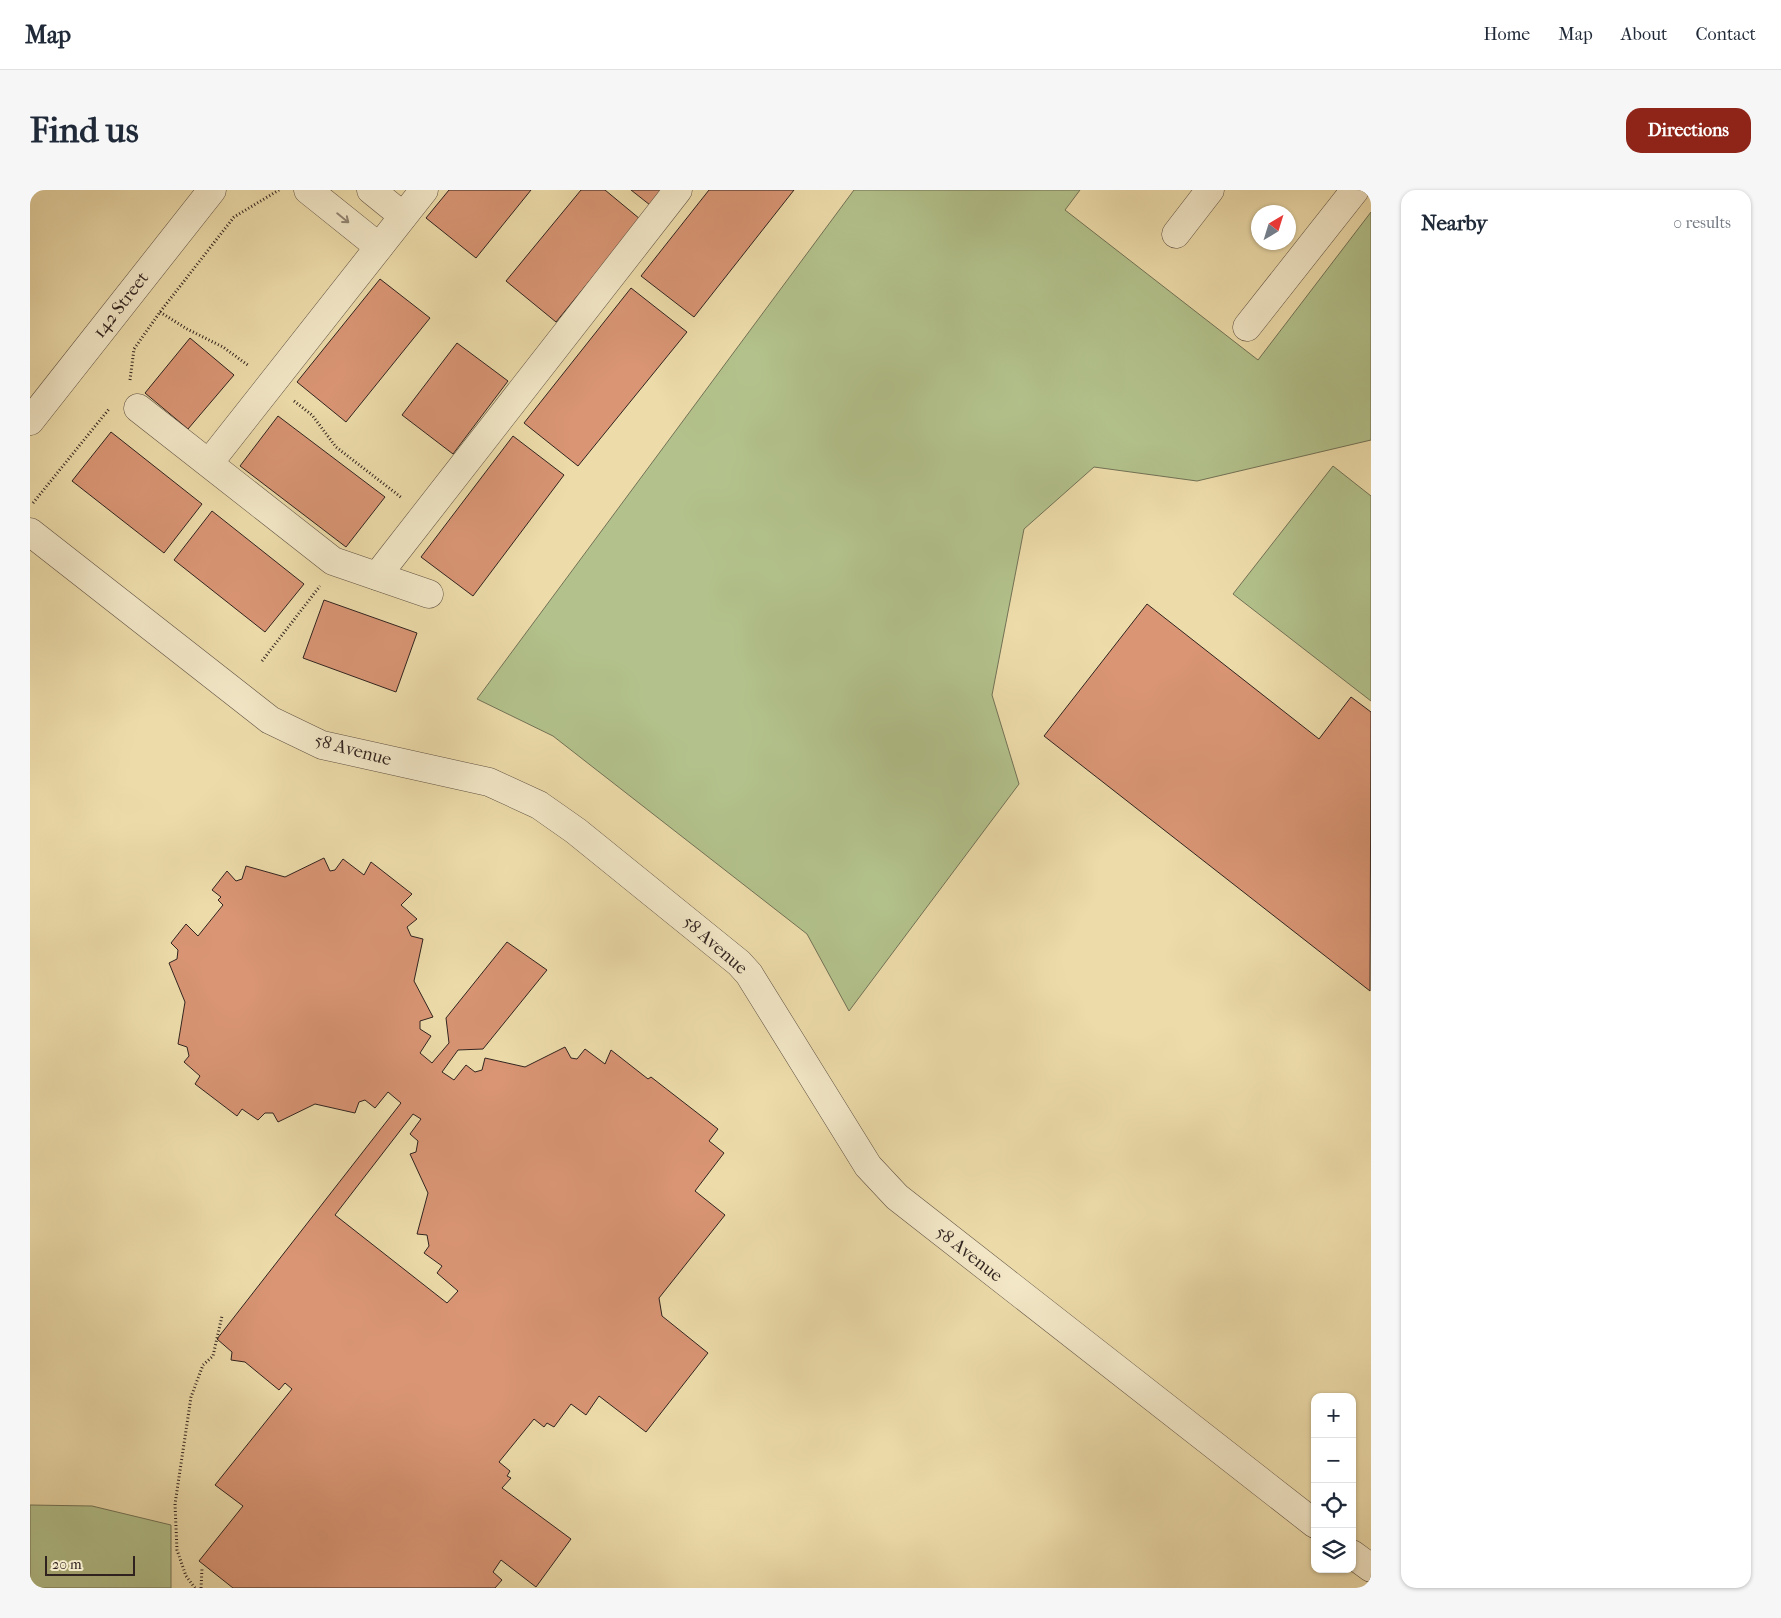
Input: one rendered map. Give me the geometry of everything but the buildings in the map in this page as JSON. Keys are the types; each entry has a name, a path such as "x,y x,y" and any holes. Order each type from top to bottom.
{"street":[{"name":"142 Street","path":"30,421 212,190"},
{"path":"308,190 379,247"},
{"path":"371,190 403,216"},
{"path":"209,463 424,190"},
{"path":"377,576 678,190"},
{"path":"1176,234 1210,190"},
{"path":"1247,327 1355,190"},
{"path":"133,397 209,463 333,561 429,594"},
{"name":"58 Avenue","path":"30,532 270,720 322,745 489,782 539,804 576,831 739,963 749,974 868,1166 897,1197 1311,1521"},
{"path":"1356,1557 1371,1568"}],"path":[{"path":"133,397 134,349 160,312 234,217 279,190"},
{"path":"160,312 187,329 223,347 255,371"},
{"path":"292,399 312,414 336,447 424,516"},
{"path":"35,501 110,408"},
{"path":"262,661 322,584"},
{"path":"195,1588 186,1576 177,1550 174,1504 191,1397 203,1366 213,1356 222,1316"},
{"path":"201,1588 202,1569"}],"green space":[{"path":"854,190 1080,190 1065,210 1258,360 1371,212 1371,440 1197,481 1094,467 1024,529 992,695 1019,784 849,1011 807,934 553,736 477,699"},
{"path":"1333,466 1371,496 1371,701 1233,594"},
{"path":"30,1505 92,1506 171,1525 171,1588 30,1588"}]}
